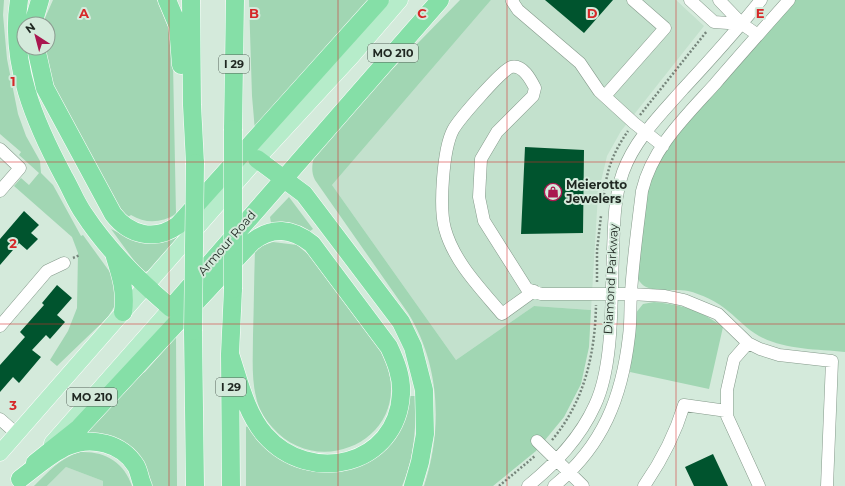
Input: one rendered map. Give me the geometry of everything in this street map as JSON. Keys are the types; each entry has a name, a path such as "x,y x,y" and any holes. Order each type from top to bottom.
{"highway":[{"path":"19,0 18,40 22,74 33,111 53,156 84,214 113,250 146,286 171,308"},
{"path":"35,16 40,0"},
{"path":"167,0 178,26 181,72 192,105"},
{"path":"191,0 192,105 195,163 193,331 195,486"},
{"name":"I 29","path":"232,486 230,354 233,289 235,0"},
{"path":"38,56 45,88 112,214 129,230 138,234 154,235 170,230 178,225 380,0"},
{"name":"Armour Road","path":"171,308 440,0"},
{"path":"257,159 304,194 401,322 413,347 424,390 425,434 420,462 413,486"},
{"path":"35,463 79,428 252,242 259,237 279,231 296,233 312,244 389,347 396,361 400,379 401,394 395,420 382,440 371,450 346,463 331,466 319,465 291,457 281,451 258,426 247,404 230,354"},
{"path":"113,250 123,280 125,299 123,312"},
{"path":"17,482 67,446 79,442 93,441 118,448 136,466 142,486"}],"main road":[{"name":"MO 210","path":"0,453 257,159 352,56 400,0"},
{"name":"Armour Road","path":"17,482 171,308"}],"street":[{"path":"513,0 512,1 518,10 580,63 599,91 646,133 663,146"},
{"path":"605,96 665,28 633,0"},
{"path":"690,0 714,22 742,24"},
{"path":"719,0 742,24 758,35"},
{"name":"Diamond Parkway","path":"528,486 558,460 581,430 596,405 606,361 615,204 619,186 631,154 646,133 742,24 761,0"},
{"name":"Diamond Parkway","path":"554,486 570,473 595,440 619,393 630,334 631,294 642,191 645,177 654,157 672,132 789,0"},
{"path":"534,291 502,314 456,255 444,228 443,205 445,154 454,129 496,79 512,67 519,68 529,76 535,88 533,96 497,132 481,158 479,197 484,221 527,289 534,291 541,294 631,294 665,296 684,300 718,314 748,343 779,355 832,361 827,486"},
{"path":"0,149 20,168 0,191"},
{"path":"0,326 47,272 64,263"},
{"path":"748,343 734,359 727,390 727,416 756,484"},
{"path":"644,486 662,461 677,428 684,405 727,411"},
{"path":"0,419 17,434"},
{"path":"537,440 583,486"}],"shaded area":[{"path":"491,0 676,0 704,26 621,131 607,156 598,194 591,310 534,306 456,360 332,185"},
{"path":"66,467 103,481 103,486 47,486"}],"green space":[{"path":"0,0 4,0 3,15 7,59 18,114 26,136 40,161 41,173 53,185 81,236 83,235 112,275 117,302 108,317 57,366 50,360 68,331 77,308 78,253 72,237 14,186 21,178 29,185 39,173 19,155 21,152 0,134"},
{"path":"53,0 157,0 168,27 173,64 176,214 159,221 142,220 131,215 128,217 116,203 59,97 51,78 47,56 56,56 56,16 46,16"},
{"path":"249,0 374,0 255,131 252,96"},
{"path":"460,0 491,0 332,185 456,360 534,306 591,310 589,347 581,384 564,417 536,451 493,486 424,486 434,442 436,419 432,375 427,354 419,333 408,313 315,180 312,166 314,157 374,88"},
{"path":"792,0 845,0 845,352 801,348 769,341 759,336 719,304 709,299 688,291 651,289 640,282 637,275 643,193 655,160"},
{"path":"289,197 313,229 310,231 288,222 271,223 270,217"},
{"path":"111,229 137,241 143,242 157,241 177,232 177,238 150,270 145,272 138,266"},
{"path":"273,242 297,245 309,255 381,352 390,380 389,405 378,426 361,441 340,450 316,451 293,444 269,424 261,412 257,401 253,368 255,250 261,246"},
{"path":"654,302 691,309 707,316 723,327 709,389 630,372 635,314 643,304"},
{"path":"176,337 177,486 150,486 148,475 84,433 139,375 145,372"},
{"path":"409,396 417,396 415,430 410,464 402,486 246,486 246,427 249,425 272,452 291,465 301,469 313,471 342,471 347,470 354,465 399,424 403,419 408,405"},
{"path":"80,452 89,452 105,456 119,464 124,470 132,486 103,486 103,481 66,467 47,486 34,486 60,462"}],"building":[{"path":"545,0 613,0 584,33"},
{"name":"Meierotto Jewelers","path":"525,147 584,150 583,233 521,234"},
{"path":"24,211 39,225 31,233 38,239 27,250 19,243 0,265 0,239"},
{"path":"57,285 72,298 57,315 65,322 50,339 46,335 32,350 41,357 19,383 13,377 0,392 0,365 25,337 20,332 44,305 42,303"},
{"path":"713,454 728,486 694,486 685,467"}],"place":[{"name":"Meierotto Jewelers","path":"553,192"}]}
